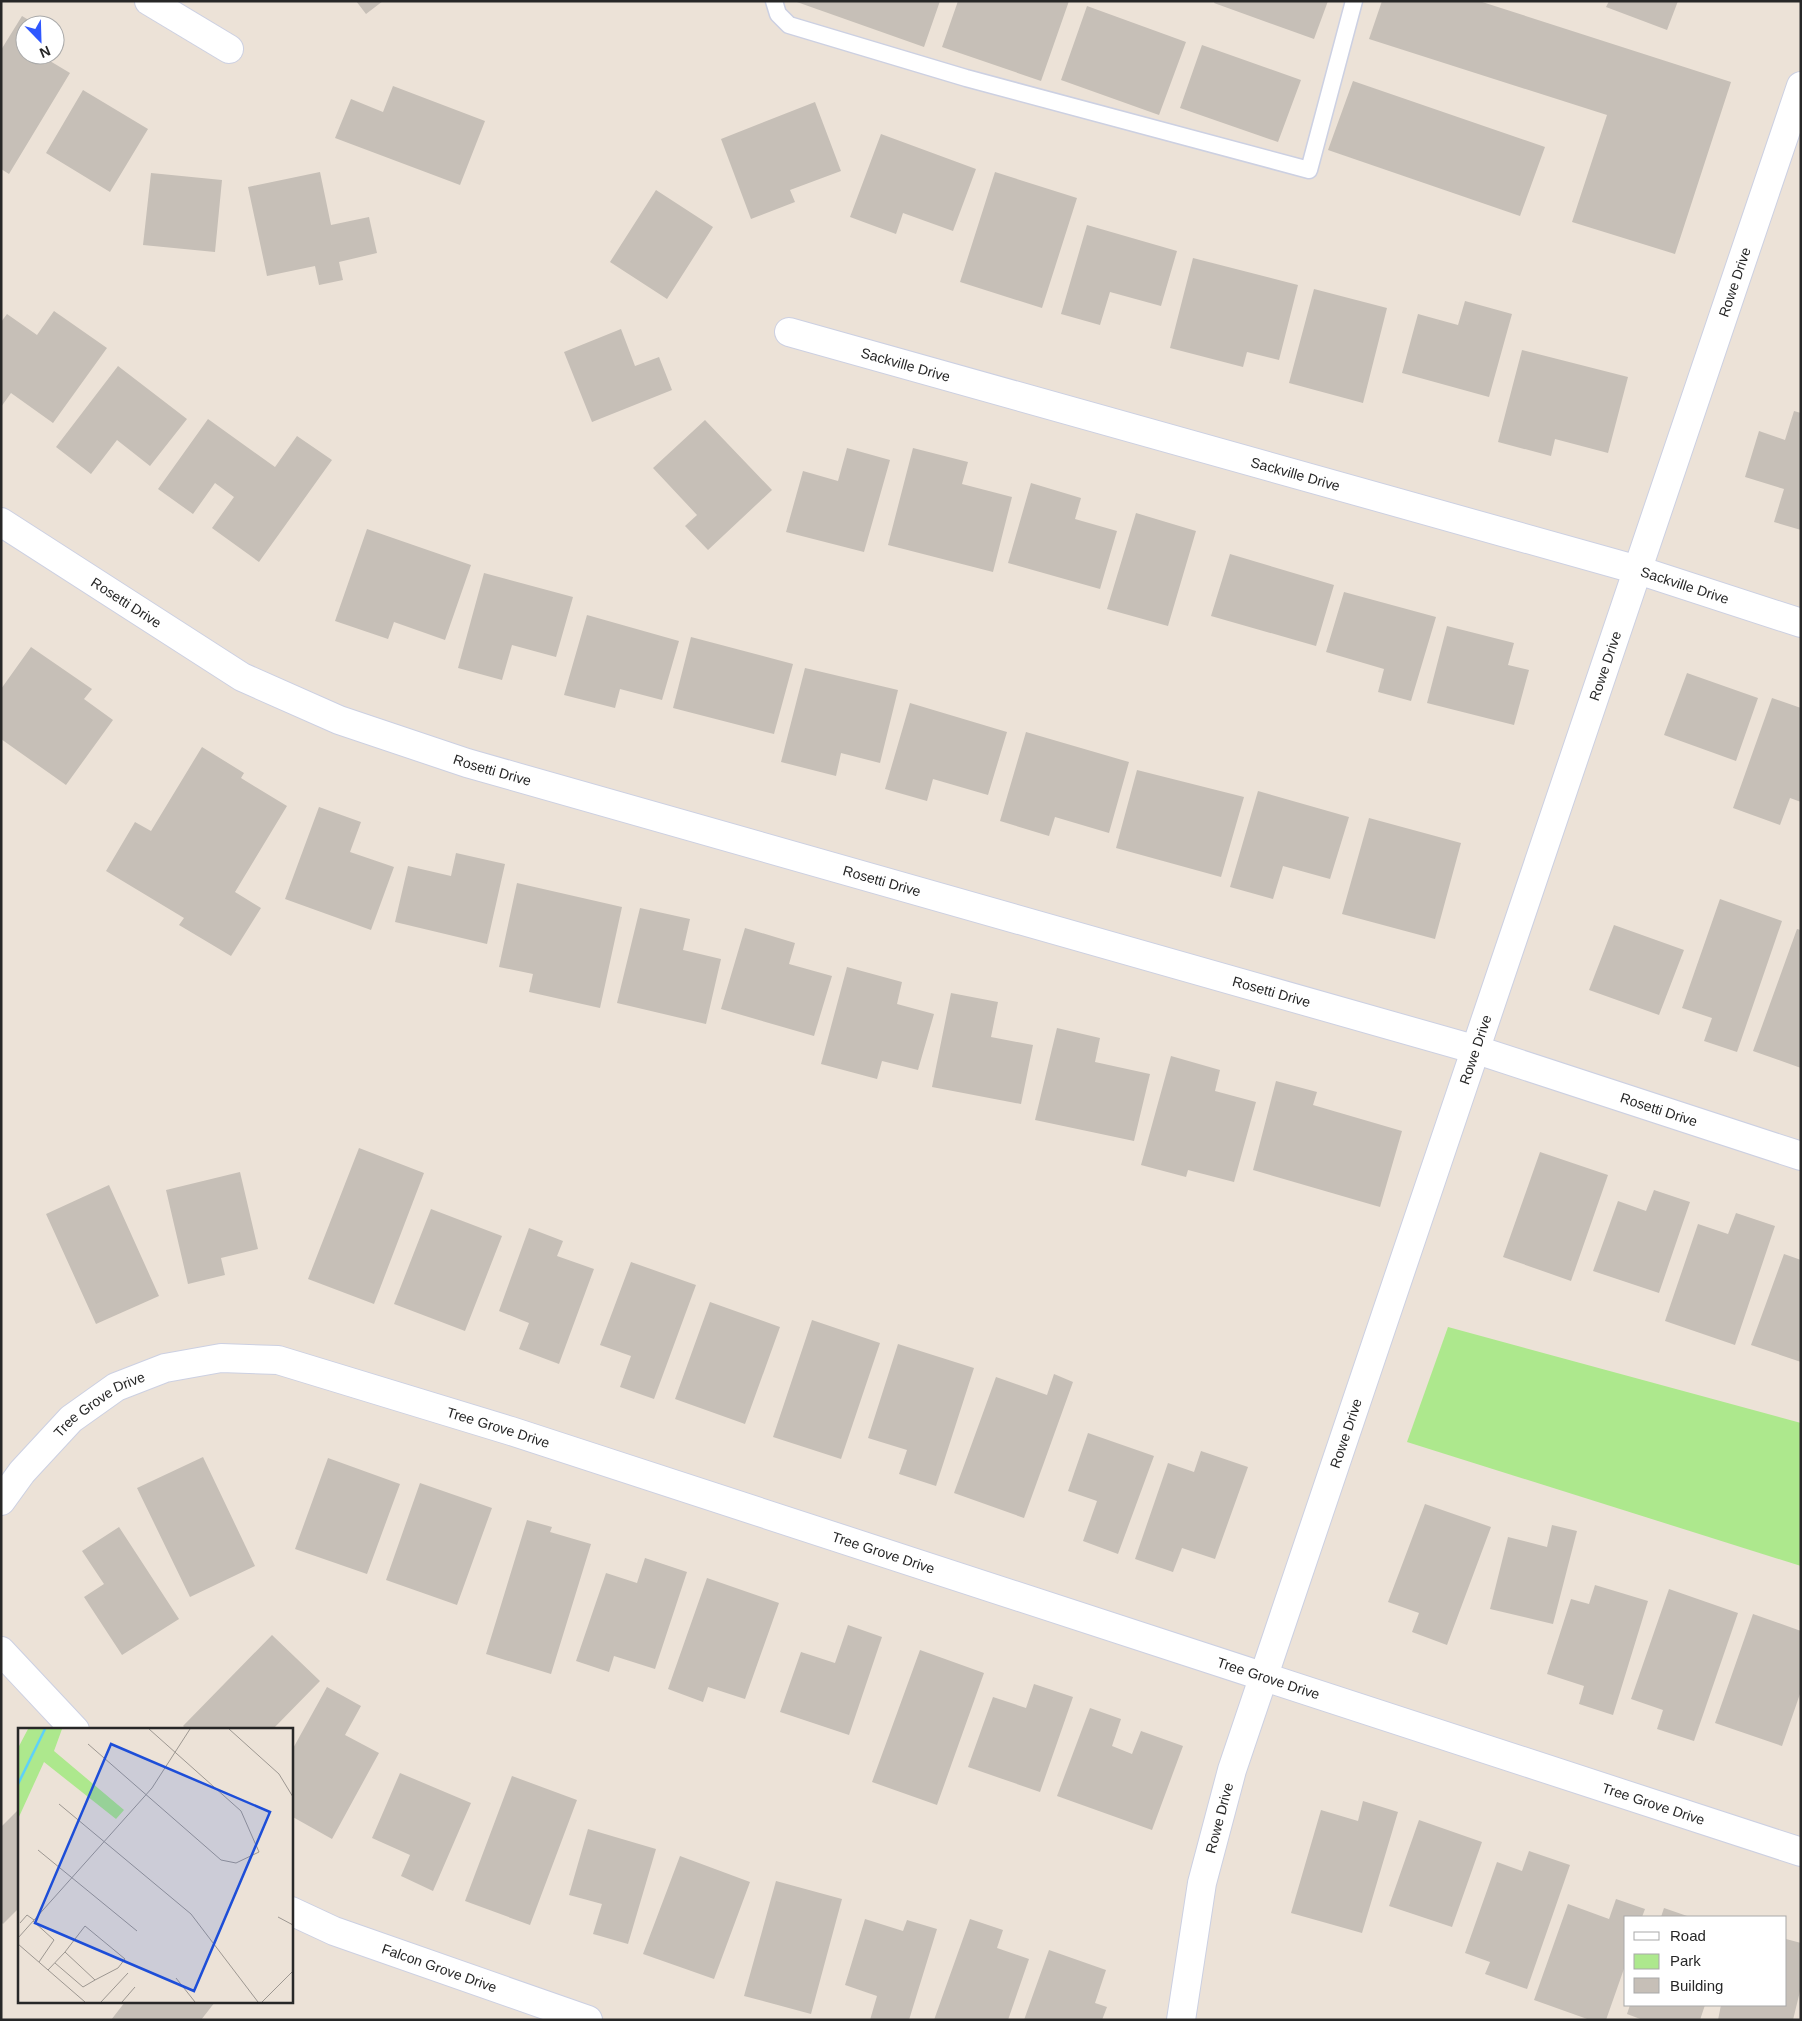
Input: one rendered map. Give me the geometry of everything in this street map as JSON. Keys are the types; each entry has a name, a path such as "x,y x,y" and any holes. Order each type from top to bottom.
{"street":[{"path":"149,1 229,49"},
{"name":"Rowe Drive","path":"1181,2020 1202,1883 1232,1770 1801,86"},
{"name":"Sackville Drive","path":"789,332 1638,570 1801,623"},
{"name":"Rosetti Drive","path":"1,522 242,677 339,720 468,763 1476,1050 1801,1156"},
{"name":"Tree Grove Drive","path":"1,1501 22,1472 71,1419 116,1387 165,1368 221,1358 278,1360 521,1434 1801,1852"},
{"path":"1,1651 74,1728"},
{"name":"Falcon Grove Drive","path":"292,1911 334,1931 588,2020"}],"lane":[{"path":"774,1 778,14 789,25 966,78 1309,170 1354,1"}],"green space":[{"path":"1448,1327 1801,1423 1801,1566 1407,1442"}],"building":[{"path":"356,1 383,1 366,14"},
{"path":"794,1 940,1 924,47"},
{"path":"958,1 1069,1 1041,81 942,47"},
{"path":"1215,1 1328,1 1314,39 1214,3"},
{"path":"1382,1 1479,1 1731,82 1675,254 1572,222 1607,115 1369,39"},
{"path":"1609,1 1678,1 1667,30 1606,7"},
{"path":"1087,6 1186,42 1159,115 1061,80"},
{"path":"15,27 15,65 57,65 70,73 9,174 1,169 1,50"},
{"path":"1202,45 1301,80 1278,142 1180,108"},
{"path":"1353,81 1545,147 1520,216 1328,150"},
{"path":"393,86 485,121 460,185 335,138 351,99 383,112"},
{"path":"83,90 148,129 110,192 46,153"},
{"path":"815,102 841,171 790,190 795,202 751,219 721,139"},
{"path":"881,134 976,169 953,231 903,213 896,234 850,217"},
{"path":"320,172 331,225 369,217 377,253 339,262 343,280 319,285 315,266 267,276 248,187"},
{"path":"995,172 1077,198 1042,308 960,282"},
{"path":"151,173 222,180 215,252 143,245"},
{"path":"656,190 713,227 667,299 610,262"},
{"path":"1087,225 1177,251 1161,306 1110,292 1100,325 1061,314"},
{"path":"1193,258 1298,285 1279,360 1247,352 1243,367 1170,348"},
{"path":"1314,289 1387,308 1363,403 1289,383"},
{"path":"1465,301 1512,314 1489,397 1402,373 1418,314 1458,325"},
{"path":"54,311 107,348 53,423 11,393 1,407 1,322 7,314 37,335"},
{"path":"621,329 635,366 659,357 672,390 592,422 564,352"},
{"path":"1522,350 1628,377 1608,453 1555,439 1551,456 1498,442"},
{"path":"118,366 187,419 150,466 117,440 91,474 56,447"},
{"path":"1794,411 1801,413 1801,530 1774,522 1784,489 1745,477 1759,431 1785,440"},
{"path":"208,419 275,467 297,436 332,460 259,562 212,528 234,497 215,483 193,514 158,489"},
{"path":"705,420 772,490 708,550 685,526 697,515 653,468"},
{"path":"847,448 890,460 864,552 786,532 803,471 838,481"},
{"path":"913,448 968,462 962,484 1012,497 993,572 888,545"},
{"path":"1031,483 1081,498 1075,519 1117,531 1100,589 1008,563"},
{"path":"1136,513 1196,531 1168,626 1107,609"},
{"path":"367,529 471,565 445,640 394,622 388,639 335,621"},
{"path":"1230,554 1334,585 1316,646 1211,616"},
{"path":"484,573 573,597 556,657 512,645 502,680 458,668"},
{"path":"1344,592 1436,617 1411,701 1378,692 1384,669 1326,652"},
{"path":"587,615 679,641 662,700 620,689 615,708 564,695"},
{"path":"1447,626 1514,643 1508,665 1529,670 1514,725 1427,703"},
{"path":"691,637 793,664 774,734 673,708"},
{"path":"31,647 92,689 84,699 113,720 66,785 1,739 1,689"},
{"path":"805,668 898,690 880,763 841,753 836,776 781,762"},
{"path":"1687,673 1758,698 1736,761 1664,735"},
{"path":"1772,698 1801,708 1801,802 1790,798 1780,825 1733,808"},
{"path":"910,703 1007,732 988,795 933,779 927,801 885,789"},
{"path":"1026,732 1129,762 1109,833 1055,817 1049,836 1000,821"},
{"path":"202,747 244,773 241,778 287,806 235,892 261,908 231,956 179,925 184,918 106,871 135,822 151,831"},
{"path":"1137,770 1244,797 1221,877 1116,848"},
{"path":"1258,791 1349,817 1330,879 1283,866 1273,899 1230,887"},
{"path":"319,807 361,822 350,852 394,867 371,930 285,899"},
{"path":"1369,818 1461,843 1435,939 1342,914"},
{"path":"456,853 505,864 487,944 395,922 408,866 451,876"},
{"path":"517,883 622,907 600,1008 529,992 533,974 499,967"},
{"path":"1720,899 1782,921 1737,1052 1704,1041 1712,1018 1682,1008"},
{"path":"640,908 690,919 683,950 721,959 706,1024 617,1003"},
{"path":"1614,925 1684,950 1659,1015 1589,990"},
{"path":"745,928 795,943 789,964 832,976 814,1036 721,1009"},
{"path":"1797,929 1801,930 1801,1068 1753,1051"},
{"path":"847,967 902,982 897,1004 934,1014 918,1070 882,1061 877,1079 821,1064"},
{"path":"951,993 998,1002 991,1037 1033,1045 1021,1104 932,1087"},
{"path":"1057,1028 1100,1038 1095,1062 1150,1074 1134,1141 1035,1120"},
{"path":"1171,1056 1220,1070 1215,1091 1256,1102 1234,1182 1188,1170 1186,1177 1141,1165"},
{"path":"1276,1081 1317,1092 1313,1105 1402,1131 1380,1207 1253,1170"},
{"path":"359,1148 424,1173 374,1304 308,1279"},
{"path":"1540,1152 1608,1175 1571,1281 1503,1257"},
{"path":"240,1172 258,1249 221,1258 225,1275 188,1284 166,1190"},
{"path":"109,1185 159,1296 96,1324 46,1214"},
{"path":"1654,1190 1690,1202 1659,1293 1593,1271 1618,1201 1646,1211"},
{"path":"431,1209 502,1236 465,1331 394,1304"},
{"path":"1736,1213 1775,1226 1735,1345 1665,1321 1698,1224 1728,1234"},
{"path":"529,1228 563,1241 557,1256 594,1269 559,1364 519,1349 529,1323 499,1311"},
{"path":"1784,1254 1801,1260 1801,1362 1751,1345"},
{"path":"631,1262 696,1285 654,1399 620,1387 631,1356 600,1345"},
{"path":"710,1302 780,1327 745,1424 675,1399"},
{"path":"812,1320 880,1343 841,1459 773,1437"},
{"path":"898,1344 974,1368 936,1486 899,1474 907,1450 868,1438"},
{"path":"1054,1374 1073,1382 1024,1518 954,1493 996,1377 1047,1395"},
{"path":"1088,1433 1154,1456 1118,1554 1083,1541 1097,1501 1068,1491"},
{"path":"1201,1451 1248,1467 1215,1559 1182,1548 1173,1572 1135,1559 1168,1463 1194,1472"},
{"path":"203,1457 255,1566 190,1597 137,1488"},
{"path":"328,1458 400,1484 367,1574 295,1549"},
{"path":"420,1483 492,1508 457,1605 386,1580"},
{"path":"1425,1504 1491,1527 1447,1645 1412,1632 1419,1613 1388,1602"},
{"path":"527,1520 552,1527 550,1532 591,1544 551,1674 486,1654"},
{"path":"1552,1525 1577,1531 1553,1624 1490,1609 1508,1537 1547,1547"},
{"path":"119,1527 179,1619 122,1655 84,1597 104,1584 82,1551"},
{"path":"645,1558 687,1572 655,1669 614,1656 609,1672 576,1661 606,1573 637,1583"},
{"path":"707,1578 779,1603 745,1699 708,1687 703,1702 668,1689"},
{"path":"1595,1585 1648,1601 1613,1715 1579,1704 1584,1686 1547,1674 1571,1599 1589,1604"},
{"path":"1669,1589 1738,1613 1694,1741 1657,1729 1663,1710 1631,1699"},
{"path":"1753,1614 1801,1631 1801,1691 1782,1746 1715,1723"},
{"path":"848,1625 882,1637 849,1735 780,1712 801,1652 835,1663"},
{"path":"272,1635 320,1681 274,1728 185,1728 183,1726"},
{"path":"920,1650 984,1673 937,1805 872,1782"},
{"path":"1034,1684 1073,1697 1040,1792 968,1767 993,1697 1026,1708"},
{"path":"327,1687 361,1706 345,1735 379,1753 332,1839 292,1817 292,1750"},
{"path":"1090,1708 1121,1719 1112,1746 1132,1754 1141,1731 1183,1746 1152,1830 1057,1796"},
{"path":"400,1773 471,1803 433,1891 401,1876 410,1855 372,1838"},
{"path":"512,1776 577,1800 530,1925 465,1901"},
{"path":"1363,1801 1398,1812 1362,1933 1291,1913 1321,1810 1358,1821"},
{"path":"18,1810 18,1909 3,1924 1,1922 1,1827"},
{"path":"1419,1820 1482,1842 1452,1927 1389,1906"},
{"path":"588,1829 656,1849 628,1944 593,1934 602,1904 569,1895"},
{"path":"1529,1851 1570,1865 1527,1989 1485,1974 1490,1962 1465,1953 1497,1862 1522,1871"},
{"path":"680,1856 750,1882 714,1979 643,1954"},
{"path":"776,1881 842,1899 811,2014 744,1996"},
{"path":"1616,1899 1645,1909 1642,1916 1624,1916 1624,1969 1606,2020 1590,2020 1534,2000 1568,1904 1609,1919"},
{"path":"1664,1908 1687,1916 1661,1916"},
{"path":"865,1919 903,1931 907,1920 937,1929 909,2020 870,2020 877,1996 845,1985"},
{"path":"970,1919 1003,1930 997,1948 1029,1959 1008,2020 934,2020"},
{"path":"1787,1939 1801,1943 1801,1987 1793,2020 1718,2020 1721,2006 1787,2006"},
{"path":"1049,1950 1106,1970 1095,2003 1107,2007 1102,2020 1024,2020"},
{"path":"123,2004 213,2004 201,2020 111,2020"},
{"path":"1630,2006 1705,2006 1700,2020 1643,2020 1627,2014"}]}
